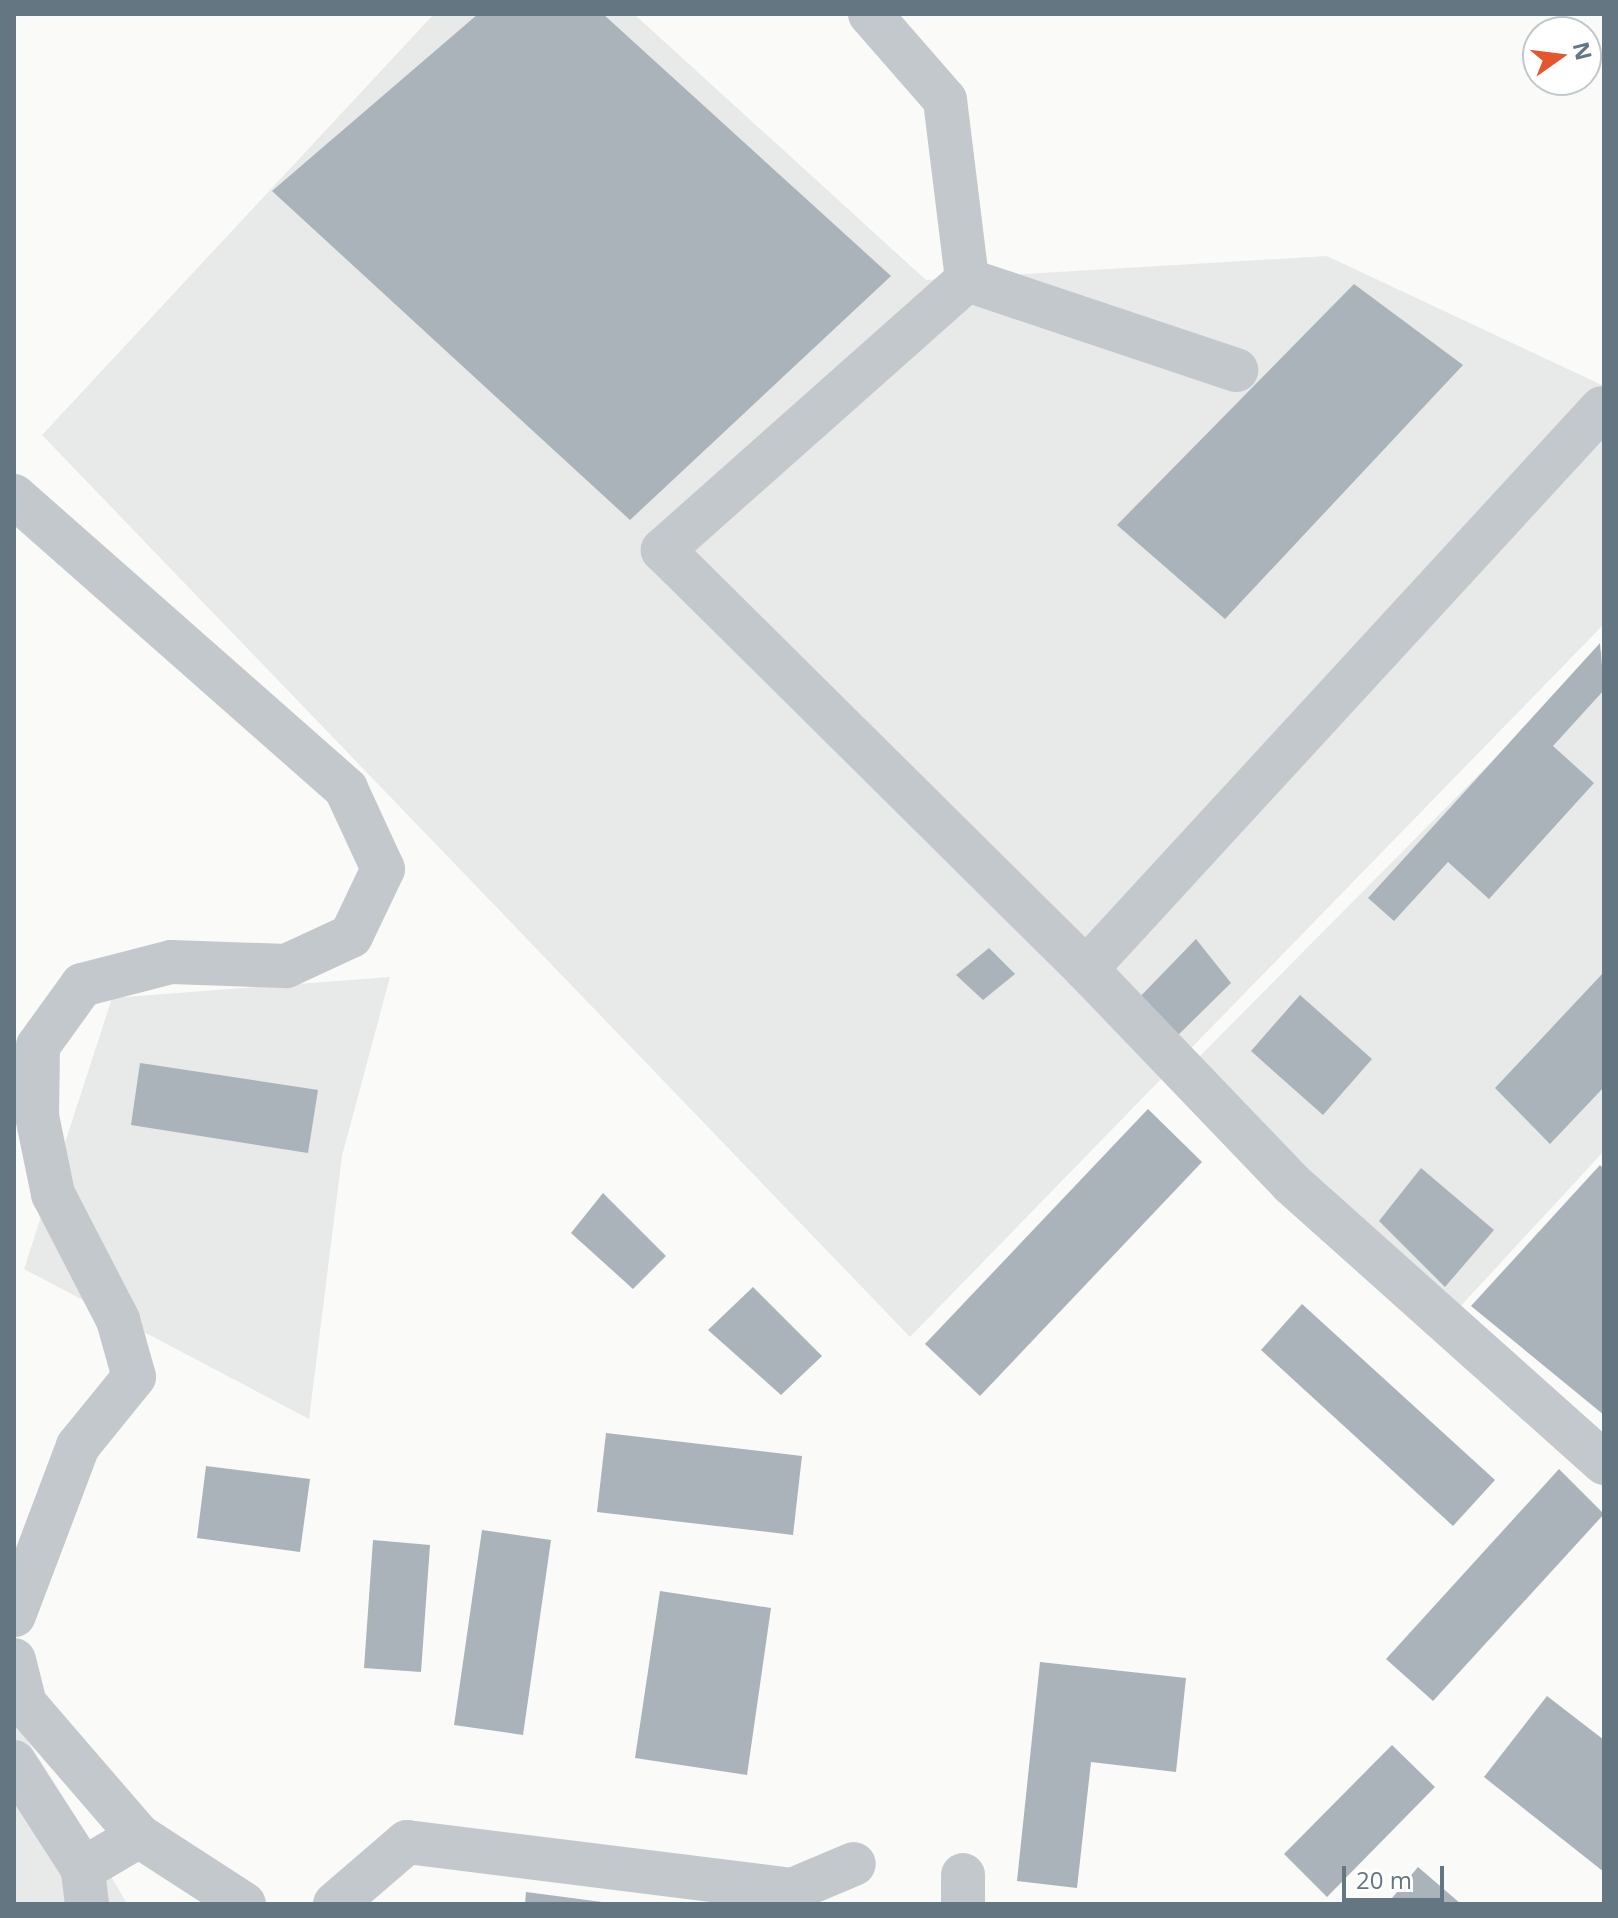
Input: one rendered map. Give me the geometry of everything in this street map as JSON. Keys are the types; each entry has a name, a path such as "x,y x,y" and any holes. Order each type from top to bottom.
{"street":[{"path":"870,14 945,100 967,280"},
{"path":"967,280 1236,370"},
{"path":"967,280 663,550 1086,969 1291,1183 1604,1463"},
{"path":"1086,969 1602,408"},
{"path":"14,496 346,789 383,869 351,936 286,966 171,962 82,985 38,1046 37,1116 53,1194 118,1320 134,1377 78,1446 14,1615"},
{"path":"14,1660 25,1704 139,1836 244,1904"},
{"path":"14,1762 85,1886 139,1836"},
{"path":"335,1904 407,1842 792,1890 854,1864"}],"shaded area":[{"path":"434,14 634,14 926,280 1327,256 1604,386 1604,624 910,1337 42,435"},
{"path":"1604,648 1604,1151 1457,1310 1194,1062"},
{"path":"390,977 342,1156 309,1419 24,1269 112,998"},
{"path":"14,1719 92,1843 127,1904 14,1904"}],"building":[{"path":"478,14 603,14 891,276 630,520 272,191"},
{"path":"1354,284 1463,365 1225,619 1117,525"},
{"path":"1600,643 1604,690 1553,746 1594,783 1489,899 1448,862 1394,921 1368,898"},
{"path":"1196,939 1231,983 1172,1041 1133,1004"},
{"path":"989,948 1015,974 983,1000 956,975"},
{"path":"1604,972 1604,1087 1550,1144 1495,1088"},
{"path":"1300,995 1372,1059 1323,1115 1251,1051"},
{"path":"140,1063 318,1090 308,1153 131,1125"},
{"path":"1148,1109 1202,1162 980,1396 925,1344"},
{"path":"1600,1165 1604,1169 1604,1415 1471,1306"},
{"path":"1421,1168 1494,1230 1445,1287 1379,1221"},
{"path":"603,1193 666,1256 633,1289 571,1233"},
{"path":"753,1287 822,1356 781,1395 708,1330"},
{"path":"1302,1304 1495,1480 1453,1526 1261,1350"},
{"path":"606,1433 802,1456 793,1535 597,1512"},
{"path":"206,1466 310,1479 300,1552 197,1538"},
{"path":"1559,1469 1604,1514 1433,1701 1386,1659"},
{"path":"482,1530 551,1540 523,1735 454,1725"},
{"path":"373,1540 430,1545 421,1672 364,1668"},
{"path":"660,1591 771,1608 747,1775 635,1758"},
{"path":"1040,1662 1186,1678 1176,1772 1091,1762 1077,1888 1017,1881"},
{"path":"1547,1696 1604,1740 1604,1872 1484,1777"},
{"path":"1392,1745 1435,1787 1327,1897 1284,1854"},
{"path":"1418,1867 1461,1904 1387,1904"},
{"path":"526,1892 602,1902 602,1904 525,1904"}]}
